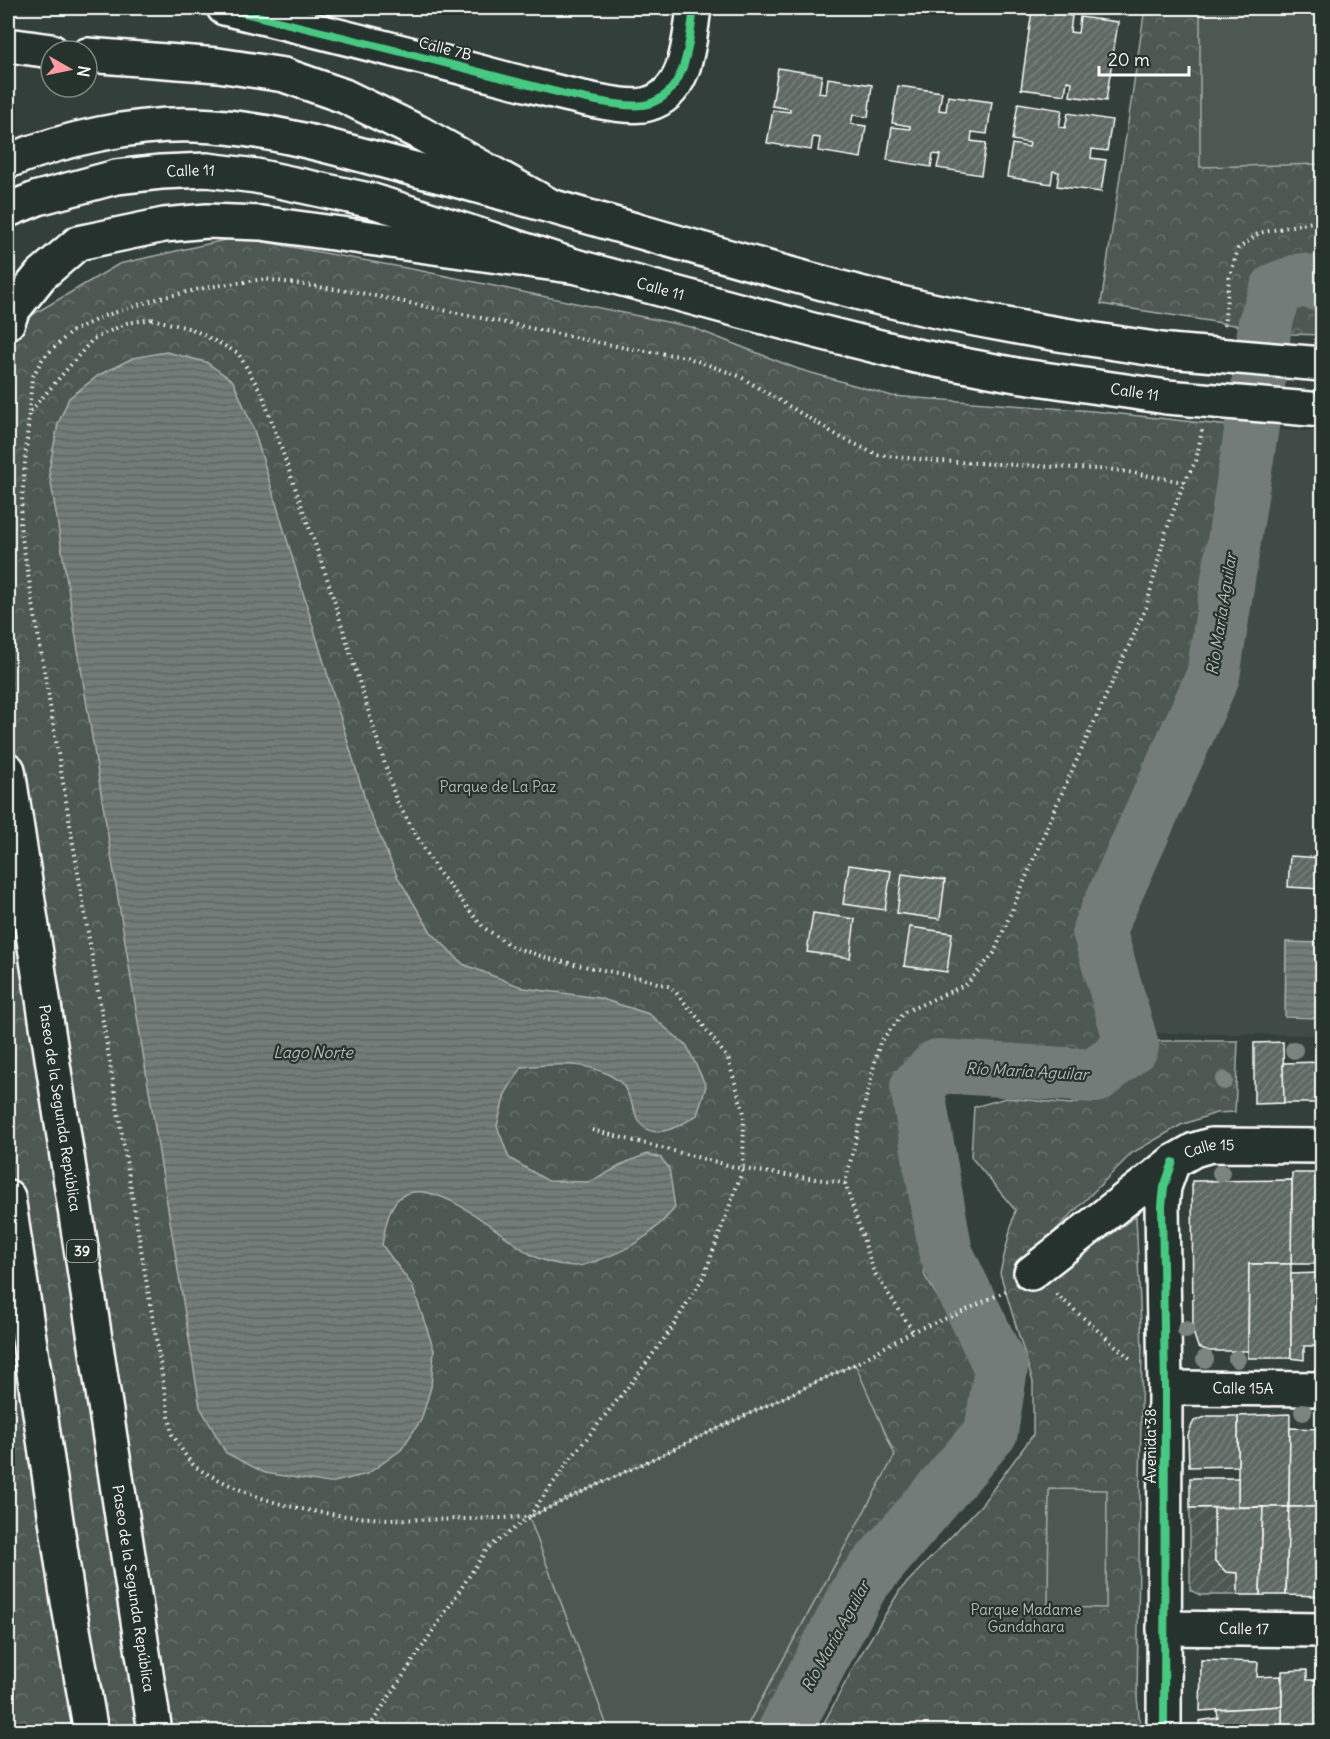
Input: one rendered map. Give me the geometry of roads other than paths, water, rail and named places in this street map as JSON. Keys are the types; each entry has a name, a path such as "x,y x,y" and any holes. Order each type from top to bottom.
{"main road":[{"name":"Calle 7B","path":"224,8 566,94 628,106 648,105 660,99 681,75 687,57 694,8"},
{"path":"8,45 39,49"},
{"path":"99,56 218,65 284,75 355,101 418,132 548,204"},
{"path":"20,156 122,130 193,124 240,128 299,139 548,204 844,289 928,310 1023,329 1169,351 1323,364"},
{"name":"Calle 11","path":"8,210 38,198 116,177 207,170 256,176 373,201 578,267 916,356 1016,375 1167,397 1323,410"},
{"path":"8,322 12,311 41,274 78,243 164,225 207,221 261,224 578,267"},
{"name":"Paseo de la Segunda República","path":"8,770 155,1731"},
{"name":"Calle 15","path":"1019,1281 1173,1162 1194,1150 1211,1145 1323,1146"},
{"name":"Avenida 38","path":"1164,1731 1165,1388 1162,1206 1164,1187 1173,1162"},
{"path":"8,1197 68,1601 91,1731"},
{"name":"Calle 15A","path":"1165,1388 1323,1389"},
{"path":"68,1601 83,1731"},
{"name":"Calle 17","path":"1164,1628 1323,1630"}],"water":[{"name":"Lago Norte","path":"166,352 206,362 233,381 254,430 368,809 397,876 431,932 463,964 524,988 599,998 649,1014 687,1046 706,1086 697,1115 676,1127 659,1132 645,1128 639,1121 622,1085 599,1070 574,1065 522,1067 505,1094 497,1126 509,1158 548,1181 591,1182 647,1154 661,1158 669,1168 675,1208 640,1241 609,1256 577,1266 551,1263 535,1257 450,1201 432,1194 416,1192 402,1196 393,1205 382,1245 412,1285 434,1350 431,1387 421,1420 401,1450 367,1474 330,1483 265,1473 226,1453 200,1407 49,470 58,424 69,398 99,375 133,358"},
{"path":"1286,942 1322,943 1322,1018 1285,1017"}],"waterway":[{"name":"Río María Aguilar","path":"784,1732 861,1585 991,1432 1001,1368 946,1253 917,1087 938,1066 1095,1076 1132,1046 1099,930 1213,676 1258,387 1265,323 1277,289 1301,280 1322,285"}],"park label":[{"name":"Parque de La Paz","path":"498,787"},
{"name":"Parque Madame Gandahara","path":"1026,1618"}]}
